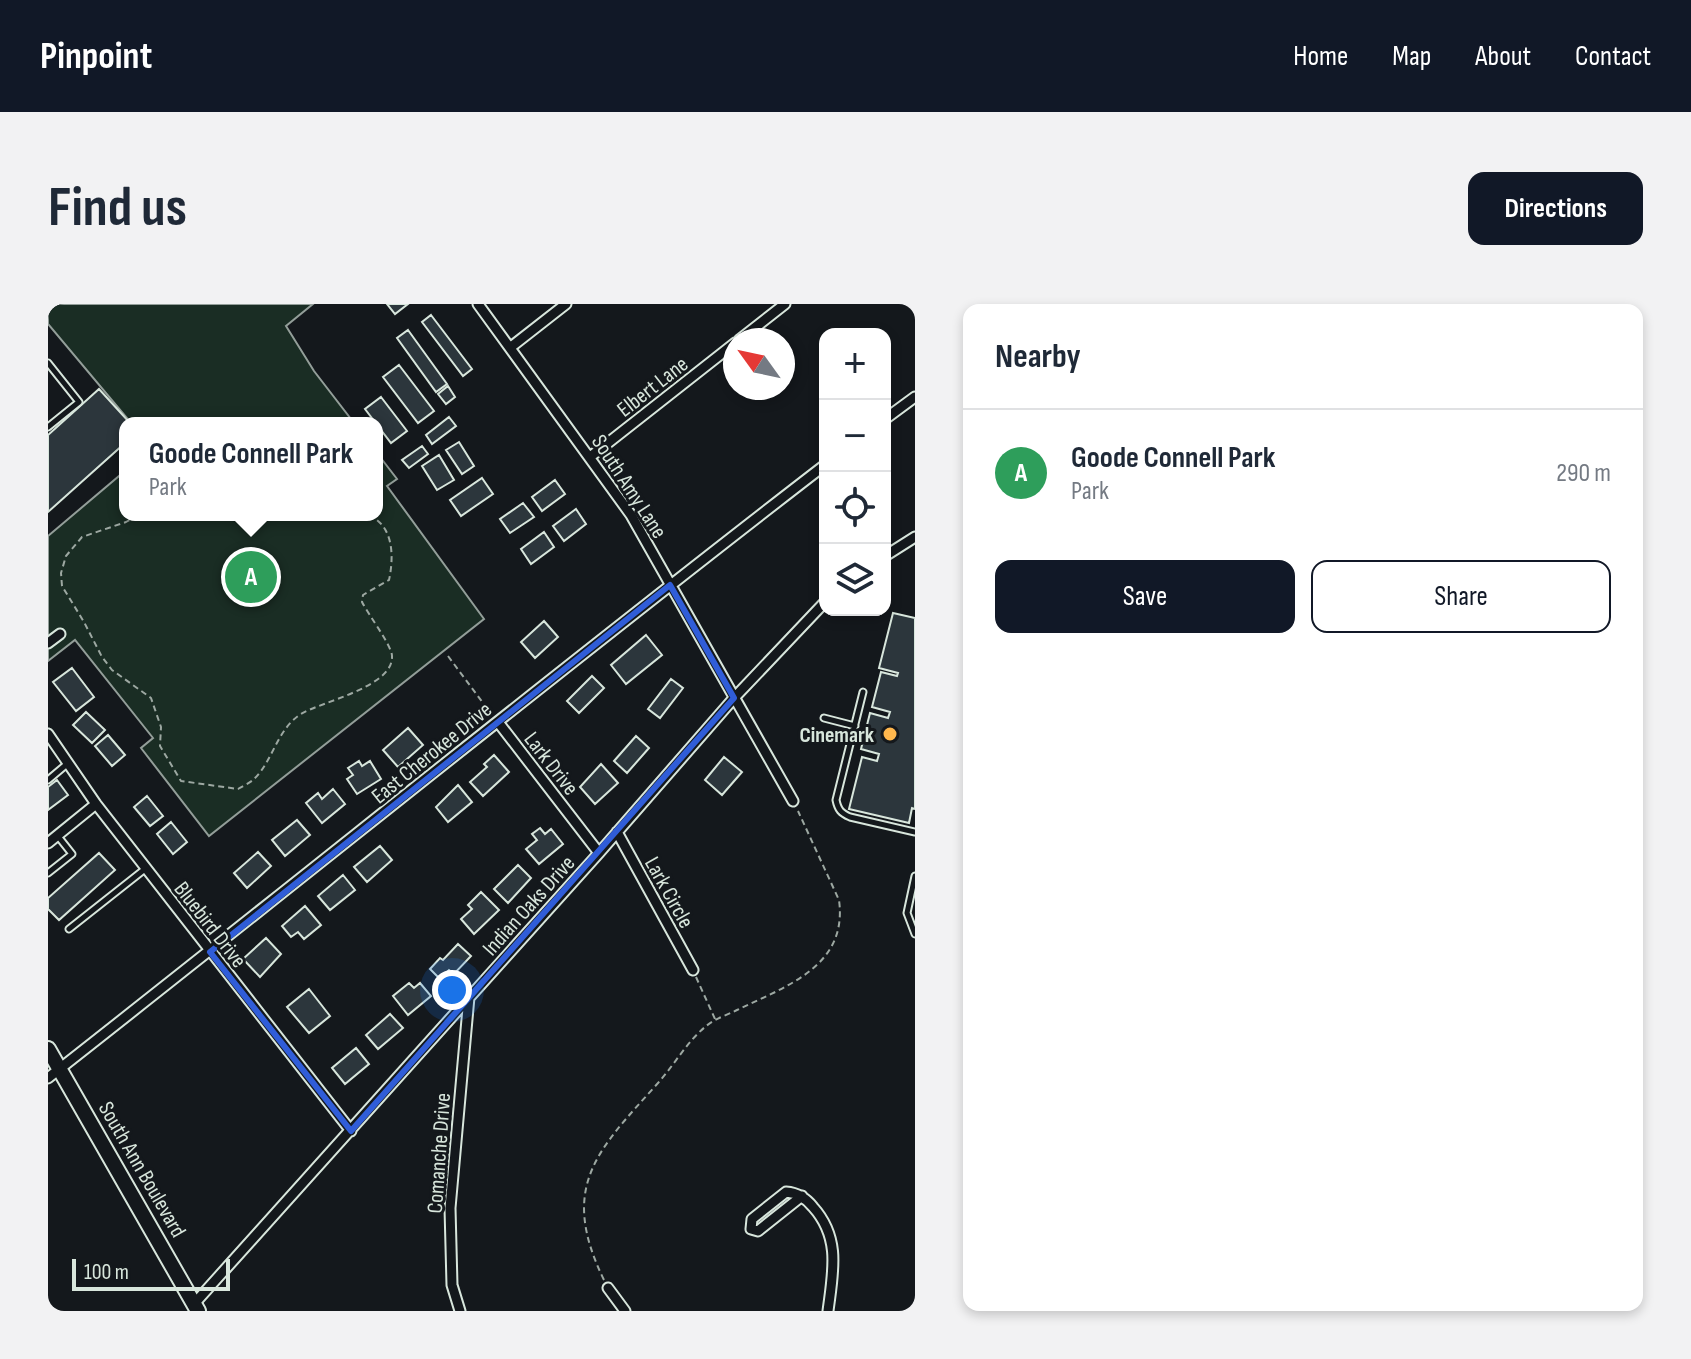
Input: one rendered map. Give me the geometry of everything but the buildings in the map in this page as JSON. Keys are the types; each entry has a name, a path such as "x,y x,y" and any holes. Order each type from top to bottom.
{"street":[{"name":"South Amy Lane","path":"478,304 631,515 793,801"},
{"path":"511,347 566,304"},
{"name":"Elbert Lane","path":"755,328 785,304"},
{"name":"Elbert Lane","path":"590,457 723,353"},
{"path":"891,415 915,397"},
{"name":"East Cherokee Drive","path":"54,1073 819,470"},
{"path":"891,552 915,537"},
{"name":"Indian Oaks Drive","path":"196,1307 734,698 819,608"},
{"path":"48,643 60,634"},
{"name":"Lark Drive","path":"498,722 599,853"},
{"name":"Bluebird Drive","path":"48,734 145,869 351,1131"},
{"path":"48,843 96,804"},
{"name":"Lark Circle","path":"617,832 693,970"},
{"name":"Comanche Drive","path":"460,1311 452,1285 450,1208 469,997"},
{"name":"South Ann Boulevard","path":"48,1049 54,1073 196,1307"},
{"path":"802,1196 758,1231 751,1229 752,1219 786,1192 802,1196 823,1218 831,1236 833,1263 828,1311"},
{"path":"608,1288 625,1311"}],"lane":[{"path":"48,363 79,402 50,425 48,417"},
{"path":"863,692 836,800 838,808 850,817 915,832"},
{"path":"824,718 855,726"},
{"path":"48,780 68,764"},
{"path":"48,873 72,854 57,835"},
{"path":"69,929 145,869"},
{"path":"915,876 907,913 915,934"}],"path":[{"path":"128,521 82,537 66,556 61,573 62,586 112,670 151,698 161,727 160,746 181,781 238,789 254,779 283,732 302,713 363,689 390,665 392,656 388,646 362,602 363,595 389,580 393,562 385,527 380,521"},
{"name":"Lark Drive","path":"448,656 498,722"},
{"path":"608,1288 592,1255 585,1229 585,1195 589,1175 607,1140 694,1038 716,1020 812,970 832,948 839,933 839,900 793,801"},
{"path":"693,970 716,1020"}],"highlighted area":[{"path":"670,585 734,698 351,1131 210,952"}],"green space":[{"path":"48,304 313,304 286,326 314,371 349,417 126,417 48,324"},
{"path":"383,461 397,479 387,486 484,619 209,836 141,748 153,738 75,640 48,661 48,536 119,476 119,521 383,521"}],"place":[{"name":"Goode Connell Park","path":"251,577"},
{"name":"Cinemark","path":"890,734"}]}
